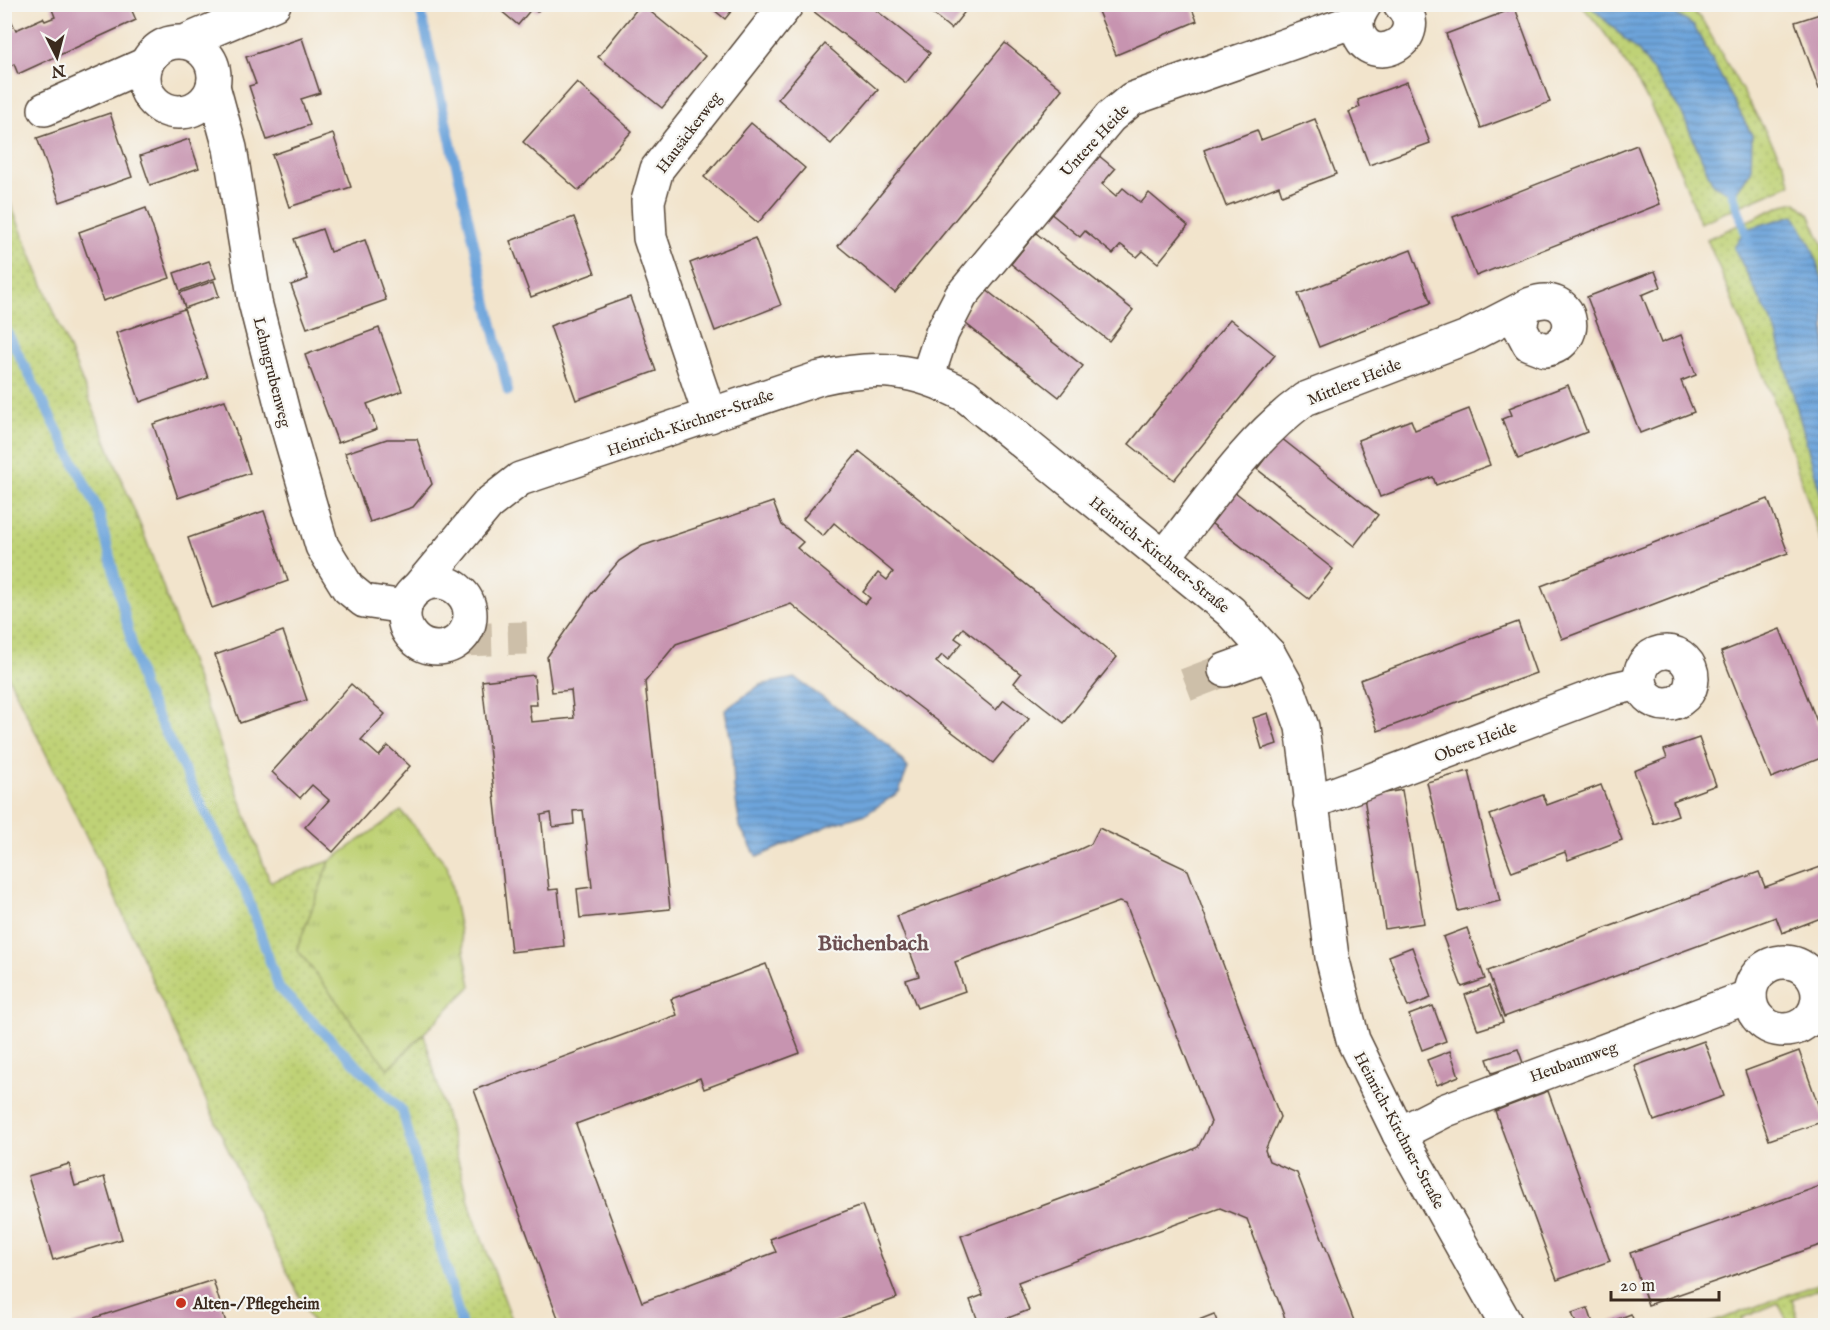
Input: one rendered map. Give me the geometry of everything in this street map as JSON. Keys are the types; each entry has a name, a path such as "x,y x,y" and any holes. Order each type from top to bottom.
{"street":[{"path":"213,86 201,106 178,113 167,111 149,97 143,75 146,64 161,46 184,42 274,4"},
{"name":"Hausäckerweg","path":"710,416 650,238 648,201 657,169 787,4"},
{"name":"Untere Heide","path":"927,378 942,333 961,296 1094,135 1132,99 1361,12 1360,37 1374,49 1391,49 1399,45 1409,30 1407,14 1400,4"},
{"name":"Lehmgrubenweg","path":"184,42 195,46 208,58 214,75 213,86 230,148 255,302 283,412 322,546 348,588 364,601 411,598"},
{"path":"45,109 146,64"},
{"name":"Mittlere Heide","path":"1164,557 1243,457 1283,415 1305,399 1467,337 1531,304"},
{"name":"Heinrich-Kirchner-Straße","path":"411,598 488,504 520,479 820,378 849,371 894,370 927,378 965,396 1231,612 1269,654 1288,688 1302,727 1310,803 1332,957 1341,999 1361,1062 1507,1326"},
{"path":"1225,670 1269,654"},
{"name":"Obere Heide","path":"1310,803 1613,689 1640,683"},
{"name":"Heubaumweg","path":"1399,1134 1446,1110 1750,996"}],"green space":[{"path":"1581,5 1684,5 1701,18 1783,162 1791,184 1700,223 1678,164 1636,80 1620,54"},
{"path":"4,188 145,537 270,882 330,861 297,949 389,1068 424,1034 472,1212 514,1325 314,1325 248,1194 102,868 5,670"},
{"path":"1796,202 1809,214 1825,250 1825,552 1777,408 1707,239 1783,205"},
{"path":"401,811 447,865 471,986 388,1069 297,949 330,861"},
{"path":"1825,1281 1825,1286 1792,1299 1798,1319 1789,1324 1778,1303 1742,1318 1744,1325 1730,1325 1729,1322 1706,1325"}],"water":[{"path":"1589,5 1662,5 1694,26 1752,135 1751,171 1734,195 1713,185 1681,111 1640,53"},
{"path":"1794,215 1811,245 1825,287 1825,511 1776,331 1734,248 1744,230"},
{"path":"795,678 889,745 908,768 899,792 866,814 830,825 757,857 740,827 734,787 732,746 725,710 760,685"}],"building":[{"path":"50,4 129,4 136,20 18,74 14,64 4,69 4,6 16,30 43,18 45,21 55,17"},
{"path":"493,4 544,4 537,12 532,8 518,25"},
{"path":"641,4 705,56 662,108 598,57"},
{"path":"707,4 737,4 725,19"},
{"path":"810,4 868,4 930,53 906,83 808,7"},
{"path":"921,4 971,4 951,29"},
{"path":"1095,4 1190,4 1197,21 1116,55"},
{"path":"1515,8 1550,102 1481,128 1446,34"},
{"path":"1826,12 1826,86 1819,89 1795,22"},
{"path":"302,38 320,93 301,99 310,125 267,140 249,86 256,84 246,57"},
{"path":"1005,43 1062,89 895,293 838,246"},
{"path":"825,44 878,90 831,144 778,99"},
{"path":"577,82 632,131 579,191 523,142"},
{"path":"1407,82 1430,143 1369,165 1349,112 1360,107 1358,100"},
{"path":"110,113 132,177 60,202 37,138"},
{"path":"1315,119 1336,174 1282,195 1279,186 1226,206 1204,150 1257,130 1261,140"},
{"path":"751,123 805,168 758,223 704,177"},
{"path":"333,134 351,187 289,207 272,155"},
{"path":"189,139 199,168 150,185 140,156"},
{"path":"1637,145 1660,204 1476,276 1453,217"},
{"path":"1098,155 1115,169 1102,184 1116,196 1123,188 1141,203 1149,193 1188,226 1158,263 1143,251 1137,257 1121,245 1113,254 1085,231 1080,237 1044,208"},
{"path":"146,208 170,278 103,301 79,232"},
{"path":"574,217 595,273 531,297 510,241"},
{"path":"322,229 330,252 365,240 386,300 307,328 291,285 308,279 294,239"},
{"path":"1036,233 1133,310 1109,341 1011,264"},
{"path":"755,238 781,305 715,331 690,263"},
{"path":"1411,250 1431,303 1319,347 1298,294"},
{"path":"209,261 216,278 180,291 174,273"},
{"path":"1655,271 1661,287 1642,295 1661,343 1681,335 1696,375 1681,381 1694,412 1640,433 1587,297"},
{"path":"214,281 219,296 185,308 180,293"},
{"path":"985,289 1083,366 1059,397 961,320"},
{"path":"630,297 656,371 576,400 550,326"},
{"path":"184,309 208,378 140,402 116,333"},
{"path":"1230,319 1275,355 1174,480 1129,444"},
{"path":"379,328 402,391 367,404 377,429 338,443 305,355"},
{"path":"1568,385 1587,432 1518,459 1502,419 1512,415 1509,408"},
{"path":"225,400 250,473 178,498 153,424"},
{"path":"1469,409 1490,465 1436,485 1433,477 1380,497 1358,440 1411,420 1415,430"},
{"path":"1281,438 1378,515 1354,546 1257,469"},
{"path":"387,439 417,439 432,484 413,507 370,522 345,453"},
{"path":"859,451 1117,657 1064,723 1014,683 1021,674 963,628 955,638 962,643 948,660 942,655 936,662 996,710 1004,700 1029,719 993,763 880,677 791,604 676,644 645,682 670,909 580,918 577,889 592,887 583,810 573,811 574,824 553,827 551,813 541,815 549,890 558,889 564,946 511,952 482,681 534,675 537,705 529,705 531,722 574,718 571,690 552,692 547,657 591,594 619,561 642,546 773,502 782,525 803,542 797,548 865,604 870,598 863,592 878,573 887,580 893,572 834,523 823,536 803,519"},
{"path":"1235,492 1333,569 1309,599 1211,523"},
{"path":"1768,499 1788,553 1562,639 1541,586"},
{"path":"264,511 288,581 212,608 188,538"},
{"path":"1518,622 1536,673 1378,731 1360,680"},
{"path":"1780,629 1826,744 1826,756 1771,778 1721,652"},
{"path":"283,631 307,700 240,723 215,655"},
{"path":"351,684 385,714 361,740 379,756 388,746 410,766 333,852 305,827 329,800 312,785 300,798 272,772"},
{"path":"1268,713 1277,744 1262,749 1253,718"},
{"path":"1699,738 1716,785 1673,801 1678,815 1654,824 1634,771 1667,758 1664,750"},
{"path":"1469,771 1500,901 1458,911 1427,782"},
{"path":"1601,785 1622,840 1568,860 1565,852 1512,872 1490,815 1543,795 1547,805"},
{"path":"1402,790 1424,923 1385,929 1364,797"},
{"path":"1099,828 1188,870 1280,1117 1265,1150 1269,1161 1297,1173 1356,1326 1288,1326 1247,1219 1220,1208 1018,1282 1029,1310 987,1326 980,1326 970,1300 983,1295 961,1236 1198,1147 1211,1122 1126,904 1119,902 955,962 965,991 917,1008 906,980 919,976 897,916 1076,851 1091,844"},
{"path":"1826,865 1826,916 1782,933 1776,917 1504,1017 1488,971 1759,872 1765,887"},
{"path":"1467,928 1485,979 1462,987 1443,937"},
{"path":"1412,947 1431,998 1408,1007 1389,956"},
{"path":"766,964 800,1053 704,1089 700,1078 576,1124 642,1302 776,1252 770,1239 862,1205 897,1298 821,1326 803,1326 802,1323 794,1326 561,1326 474,1090 677,1015 671,999"},
{"path":"1489,986 1503,1022 1478,1030 1465,995"},
{"path":"1433,1006 1446,1041 1422,1050 1409,1015"},
{"path":"1704,1041 1724,1096 1654,1121 1635,1066"},
{"path":"1518,1049 1523,1063 1492,1073 1487,1059"},
{"path":"1450,1051 1459,1076 1437,1085 1427,1060"},
{"path":"1799,1051 1824,1121 1769,1140 1745,1071"},
{"path":"1548,1091 1610,1261 1557,1280 1495,1111"},
{"path":"69,1164 75,1186 104,1177 122,1239 53,1260 28,1176"},
{"path":"1826,1184 1826,1243 1648,1305 1630,1253"},
{"name":"Alten-/ Pflegeheim","path":"213,1280 227,1326 72,1326 72,1325"},
{"path":"1588,1308 1594,1326 1577,1326 1572,1313"},
{"path":"1214,1314 1219,1326 1186,1326 1186,1325"},
{"path":"1631,1314 1636,1326 1602,1326 1602,1325"}],"waterway":[{"path":"419,4 508,391"},
{"path":"1729,183 1749,242"},
{"path":"4,326 98,509 143,688 247,895 279,988 402,1110 462,1326"}],"tunnel":[{"path":"459,640 527,638"},
{"path":"1186,685 1225,670"}],"place":[{"name":"Alten-/ Pflegeheim","path":"181,1303"}],"district":[{"name":"Büchenbach","path":"873,942"}]}
